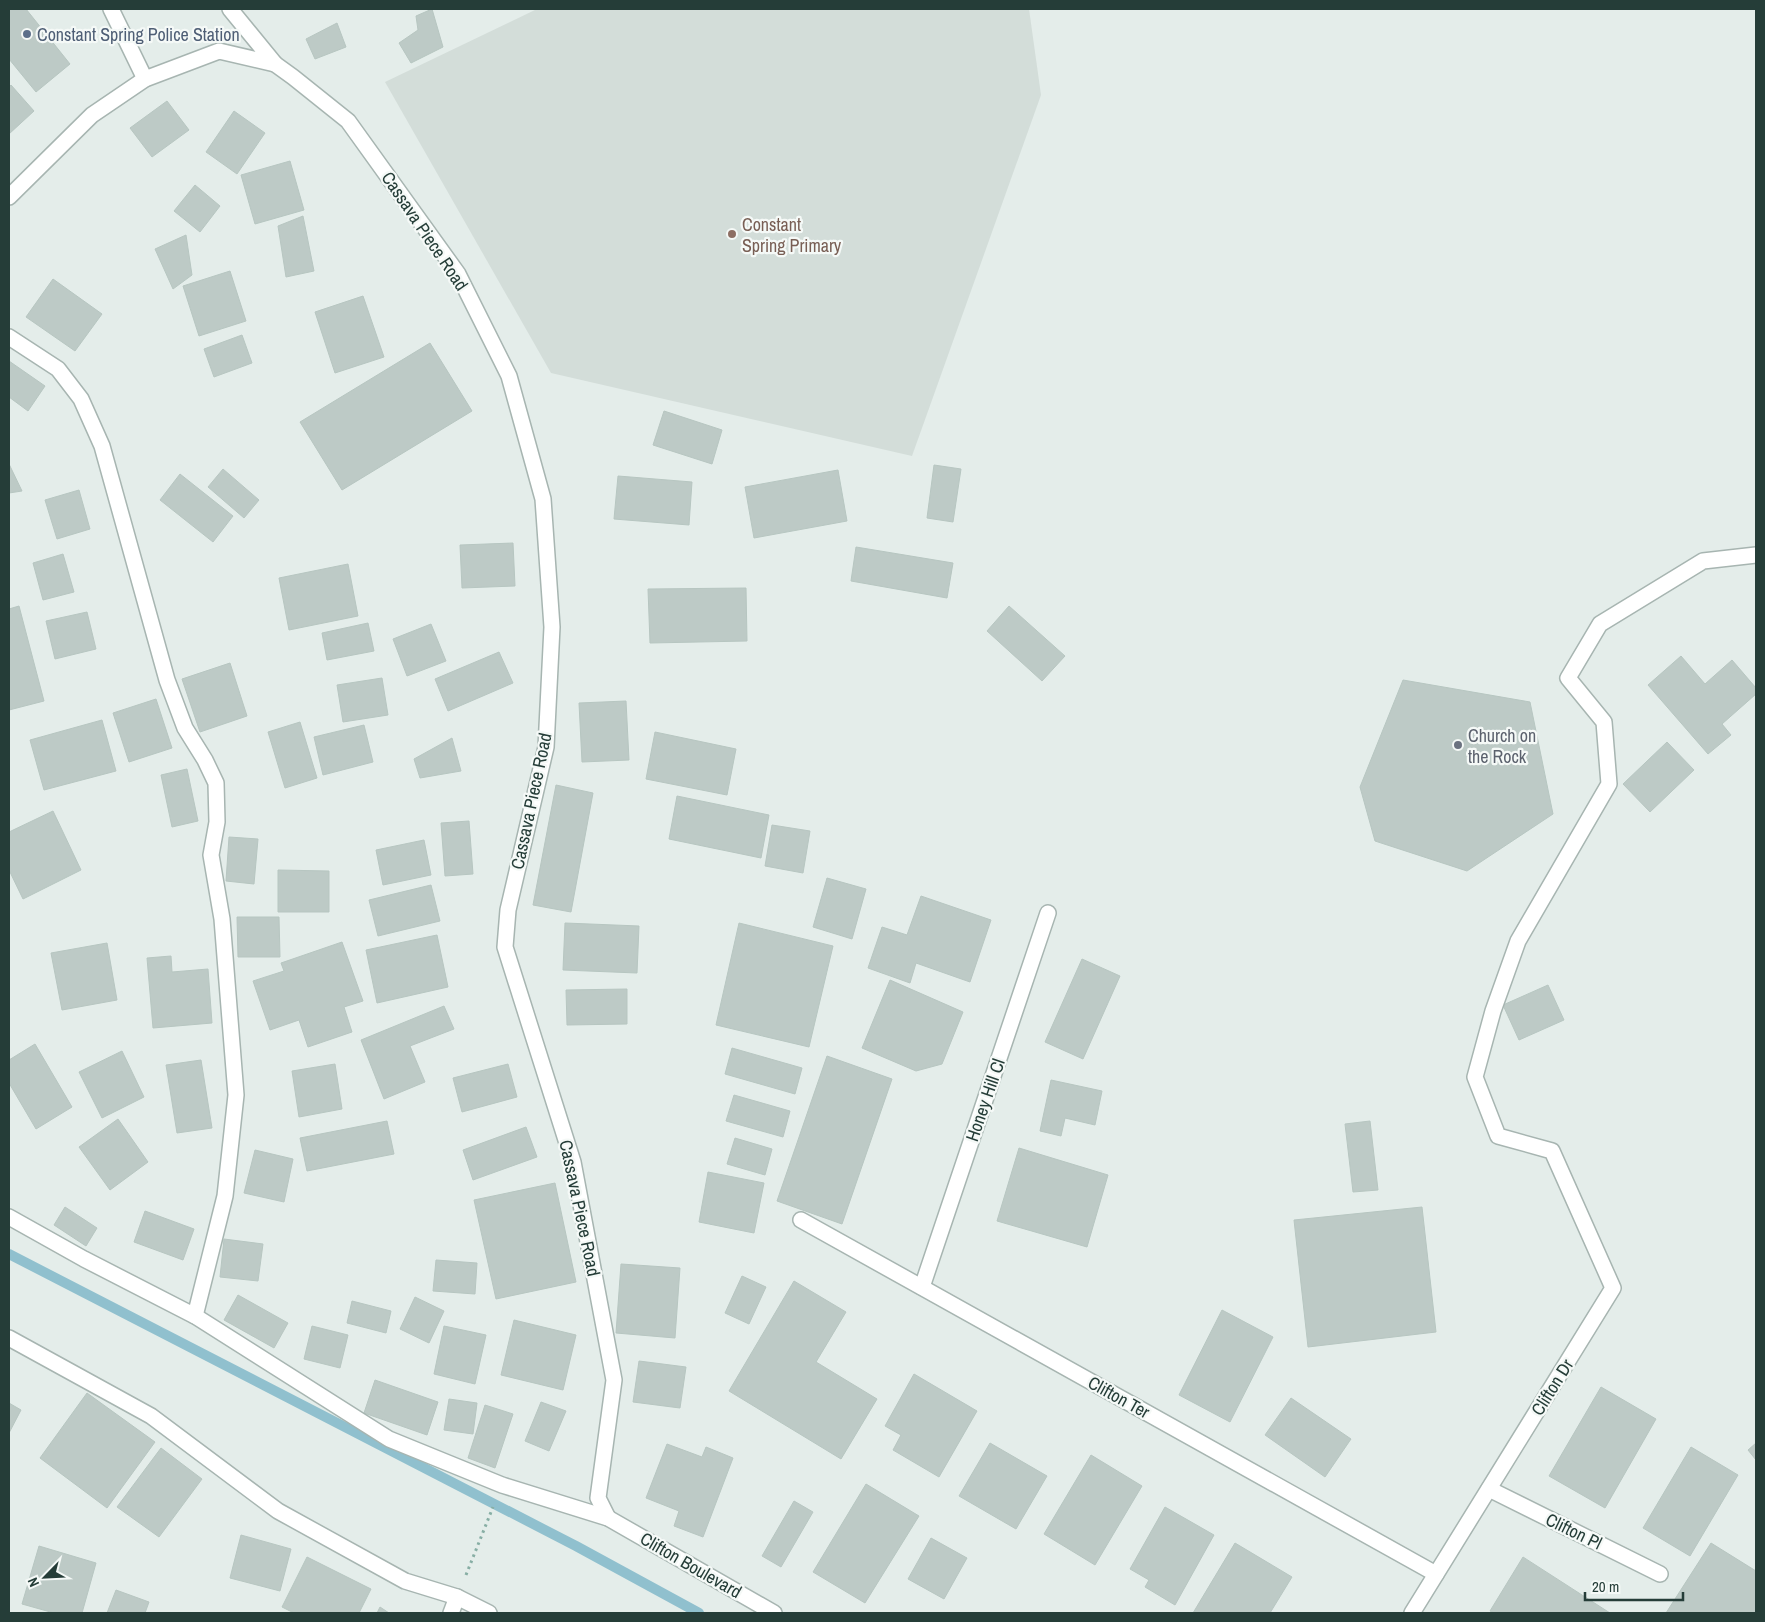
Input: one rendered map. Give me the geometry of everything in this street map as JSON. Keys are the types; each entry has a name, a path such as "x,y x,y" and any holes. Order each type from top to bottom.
{"street":[{"path":"111,9 145,79"},
{"name":"Cassava Piece Road","path":"230,9 275,64 348,121 458,274 509,376 543,499 552,627 546,747 508,910 505,947 573,1162 614,1380 598,1498 608,1518"},
{"name":"Cassava Piece Road","path":"9,197 92,115 145,79 219,51 275,64"},
{"path":"9,337 58,369 81,399 102,446 167,680 185,728 205,760 216,783 217,822 211,855 222,919 236,1095 225,1196 195,1316"},
{"name":"Clifton Dr","path":"1412,1613 1613,1288 1552,1151 1498,1136 1475,1077 1493,1010 1518,941 1609,784 1604,722 1568,678 1600,624 1703,561 1756,555"},
{"name":"Honey Hill Cl","path":"922,1287 1048,913"},
{"name":"Clifton Boulevard","path":"9,1217 84,1259 195,1316 389,1439 502,1485 608,1518 774,1613"},
{"name":"Clifton Ter","path":"801,1220 1436,1574"},
{"path":"9,1338 151,1416 278,1511 405,1581 457,1596 489,1613"},
{"name":"Clifton Pl","path":"1489,1489 1660,1574"},
{"path":"451,1613 457,1596"}],"path":[{"path":"464,1580 496,1499"}],"shaded area":[{"name":"Constant Spring Primary","path":"537,9 1029,9 1041,95 912,456 551,373 385,82"}],"building":[{"name":"Constant Spring Police Station","path":"9,9 26,9 70,64 36,92 9,59"},
{"path":"432,9 443,47 411,63 399,43 418,30 416,16"},
{"path":"337,23 346,47 315,59 306,39"},
{"path":"11,85 34,111 9,134 9,87"},
{"path":"167,101 189,130 152,157 130,128"},
{"path":"234,111 265,133 237,174 206,152"},
{"path":"290,161 304,210 255,224 241,175"},
{"path":"195,185 220,206 200,232 174,211"},
{"path":"303,216 314,271 286,277 278,226"},
{"path":"186,235 192,275 173,289 155,249"},
{"path":"230,271 246,321 199,336 183,286"},
{"path":"53,279 102,314 75,351 26,317"},
{"path":"363,296 384,357 335,373 315,312"},
{"path":"242,335 252,363 214,377 204,349"},
{"path":"430,343 472,411 342,490 300,422"},
{"path":"9,361 45,386 28,411 9,397"},
{"path":"664,411 722,430 712,464 653,445"},
{"path":"9,464 22,491 9,493"},
{"path":"934,465 961,469 953,522 927,518"},
{"path":"223,469 259,500 244,518 208,487"},
{"path":"838,470 847,521 754,538 745,487"},
{"path":"180,474 233,516 213,542 160,500"},
{"path":"618,476 692,482 689,525 614,519"},
{"path":"79,490 90,529 57,539 45,500"},
{"path":"513,543 515,586 462,588 460,545"},
{"path":"856,547 953,563 947,598 851,581"},
{"path":"63,554 74,592 43,600 33,563"},
{"path":"348,564 358,616 289,630 279,578"},
{"path":"746,588 747,641 650,643 648,589"},
{"path":"19,606 44,701 9,710 9,609"},
{"path":"1009,606 1065,656 1042,681 987,631"},
{"path":"87,612 96,649 55,659 46,621"},
{"path":"368,623 374,651 327,660 322,633"},
{"path":"431,624 446,661 407,676 393,639"},
{"path":"499,652 513,683 448,711 435,679"},
{"path":"1681,656 1705,684 1732,660 1756,688 1756,694 1722,724 1731,735 1708,754 1648,685"},
{"path":"230,663 247,716 200,732 182,679"},
{"path":"382,678 388,715 343,722 337,685"},
{"name":"Church on the Rock","path":"1403,680 1530,702 1553,814 1467,871 1375,841 1360,787"},
{"path":"156,699 172,748 129,762 113,713"},
{"path":"626,701 629,760 582,762 579,703"},
{"path":"102,720 116,771 44,790 30,740"},
{"path":"300,722 317,778 285,788 268,732"},
{"path":"364,725 373,762 323,775 314,737"},
{"path":"655,732 736,749 727,795 646,779"},
{"path":"452,738 461,771 420,778 414,759"},
{"path":"1667,742 1694,770 1650,812 1623,784"},
{"path":"187,769 198,821 172,827 161,775"},
{"path":"556,785 593,793 571,912 533,905"},
{"path":"677,796 769,815 761,858 669,839"},
{"path":"53,811 81,870 23,899 9,870 9,832"},
{"path":"469,821 473,874 445,876 441,823"},
{"path":"772,825 810,831 803,873 765,866"},
{"path":"229,837 258,839 254,884 226,881"},
{"path":"424,840 431,875 383,885 376,850"},
{"path":"278,870 329,871 329,912 278,912"},
{"path":"827,878 866,889 852,939 813,927"},
{"path":"431,885 440,921 378,936 369,900"},
{"path":"921,896 991,920 970,982 916,963 910,983 868,968 882,927 907,935"},
{"path":"237,917 279,917 280,957 238,957"},
{"path":"565,923 639,926 637,973 563,970"},
{"path":"739,923 833,946 809,1047 716,1025"},
{"path":"437,935 448,987 377,1003 366,950"},
{"path":"342,942 363,1001 344,1007 352,1032 308,1047 299,1020 270,1030 253,981 284,971 281,963"},
{"path":"107,943 117,1000 62,1010 51,953"},
{"path":"171,956 172,972 208,969 212,1023 153,1028 147,958"},
{"path":"1082,959 1120,976 1083,1059 1045,1042"},
{"path":"890,980 963,1012 942,1064 916,1071 862,1048"},
{"path":"1548,985 1564,1020 1519,1040 1503,1005"},
{"path":"627,989 627,1024 567,1025 566,990"},
{"path":"444,1006 454,1029 410,1046 425,1082 384,1099 361,1040"},
{"path":"35,1044 72,1107 36,1129 9,1083 9,1060"},
{"path":"732,1048 802,1068 795,1094 725,1074"},
{"path":"122,1051 144,1097 102,1118 79,1072"},
{"path":"827,1056 892,1079 842,1224 777,1201"},
{"path":"201,1060 212,1128 177,1133 166,1065"},
{"path":"335,1064 342,1109 299,1117 292,1071"},
{"path":"508,1064 517,1097 462,1112 453,1078"},
{"path":"1051,1080 1102,1091 1095,1125 1065,1118 1061,1136 1040,1131"},
{"path":"734,1095 790,1111 783,1137 726,1121"},
{"path":"118,1119 148,1162 110,1190 79,1147"},
{"path":"387,1121 394,1154 307,1171 300,1138"},
{"path":"1370,1121 1378,1190 1353,1192 1345,1124"},
{"path":"526,1127 537,1157 473,1180 463,1150"},
{"path":"735,1138 772,1149 765,1175 727,1164"},
{"path":"1019,1148 1108,1175 1087,1247 997,1221"},
{"path":"255,1150 293,1159 284,1202 244,1193"},
{"path":"708,1172 764,1183 754,1233 699,1222"},
{"path":"555,1183 576,1282 496,1299 474,1200"},
{"path":"65,1207 97,1228 86,1246 54,1225"},
{"path":"1422,1207 1436,1332 1308,1347 1294,1220"},
{"path":"145,1211 194,1229 183,1260 134,1242"},
{"path":"224,1239 263,1244 258,1281 220,1277"},
{"path":"436,1260 477,1263 475,1294 433,1291"},
{"path":"621,1264 680,1268 675,1338 616,1333"},
{"path":"742,1276 766,1287 749,1324 725,1313"},
{"path":"794,1281 846,1312 816,1362 877,1399 841,1459 729,1391"},
{"path":"238,1295 288,1323 274,1348 224,1320"},
{"path":"415,1297 444,1311 429,1343 400,1329"},
{"path":"352,1301 391,1311 386,1333 347,1323"},
{"path":"1222,1310 1273,1337 1230,1422 1179,1395"},
{"path":"514,1320 576,1335 563,1390 501,1375"},
{"path":"312,1326 348,1335 340,1368 304,1359"},
{"path":"444,1326 486,1335 475,1384 434,1374"},
{"path":"639,1361 686,1367 680,1408 633,1402"},
{"path":"914,1374 977,1411 939,1477 893,1450 901,1435 885,1426"},
{"path":"375,1380 438,1402 427,1435 364,1413"},
{"path":"1601,1387 1656,1419 1605,1508 1549,1476"},
{"path":"87,1393 155,1442 107,1508 40,1458"},
{"path":"1291,1398 1351,1439 1325,1477 1265,1435"},
{"path":"449,1399 477,1403 473,1434 444,1430"},
{"path":"541,1402 566,1411 549,1451 525,1441"},
{"path":"9,1403 21,1410 9,1433"},
{"path":"485,1405 513,1414 495,1468 468,1458"},
{"path":"990,1443 1047,1476 1016,1529 959,1496"},
{"path":"1756,1443 1756,1460 1748,1450"},
{"path":"667,1444 702,1457 706,1447 733,1458 703,1537 674,1526 679,1511 646,1498"},
{"path":"1691,1447 1738,1475 1690,1556 1643,1528"},
{"path":"161,1448 202,1479 159,1537 117,1507"},
{"path":"1091,1455 1142,1486 1095,1565 1044,1534"},
{"path":"866,1484 919,1516 865,1603 813,1572"},
{"path":"794,1501 813,1512 781,1567 762,1556"},
{"path":"1165,1507 1214,1535 1175,1605 1145,1587 1149,1580 1130,1569"},
{"path":"241,1535 291,1549 280,1591 230,1578"},
{"path":"931,1538 967,1558 944,1599 908,1579"},
{"path":"1235,1543 1292,1577 1270,1613 1193,1613"},
{"path":"1711,1543 1756,1571 1756,1613 1666,1613"},
{"path":"39,1546 96,1563 82,1613 54,1613 22,1604"},
{"path":"307,1557 371,1589 359,1613 294,1613 282,1607"},
{"path":"1523,1557 1610,1613 1494,1613 1490,1611"},
{"path":"116,1590 149,1602 145,1613 107,1613"},
{"path":"380,1607 389,1613 377,1613"}],"waterway":[{"path":"9,1254 576,1546 699,1613"}],"place":[{"name":"Constant Spring Police Station","path":"27,34"},
{"name":"Constant Spring Primary","path":"732,234"},
{"name":"Church on the Rock","path":"1458,745"}]}
